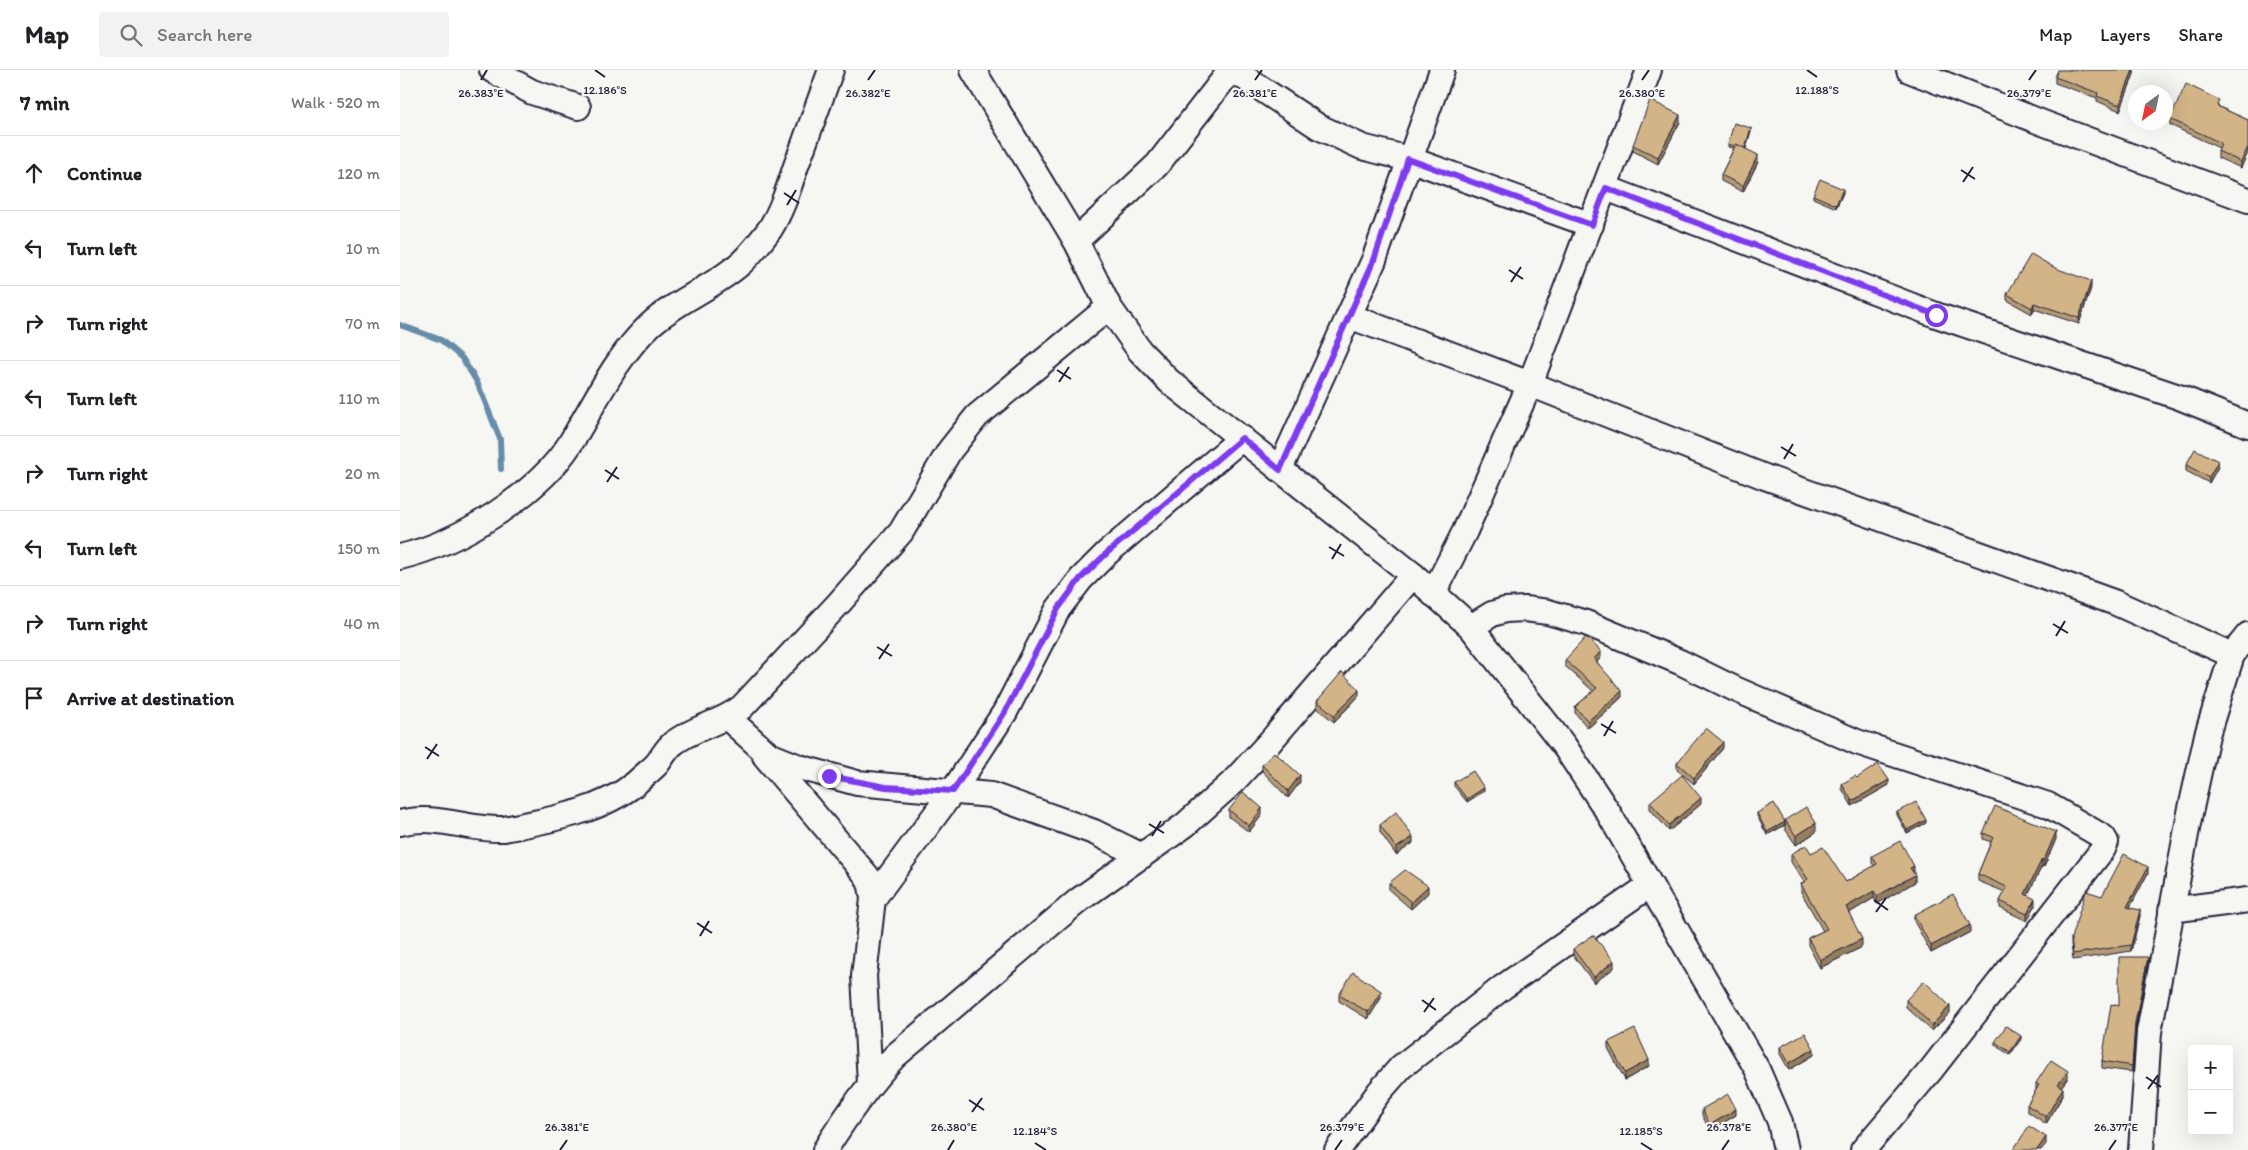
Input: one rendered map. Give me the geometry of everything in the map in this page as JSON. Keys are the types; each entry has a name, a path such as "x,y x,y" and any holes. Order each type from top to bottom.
{"street":[{"path":"492,70 532,92 578,107"},
{"path":"400,556 443,542 481,522 510,505 536,483 569,444 592,405 635,341 652,324 678,304 740,264 758,244 771,227 785,198 830,70"},
{"path":"1076,241 1157,165 1232,70 1318,128 1362,147 1408,159 1592,225"},
{"path":"1280,470 1374,260 1408,159 1442,70"},
{"path":"1434,594 1465,531 1530,384 1592,225 1649,70"},
{"path":"1909,70 2043,123 2248,200"},
{"path":"976,71 1076,241 1109,307 1140,351 1169,381 1413,575 1471,627 1565,747 1608,812 1757,1069 1780,1122 1786,1150"},
{"path":"1606,188 1936,315 2179,397 2248,425"},
{"path":"400,822 425,820 489,830 504,829 598,806 620,795 636,782 655,765 666,749 673,743 698,729 728,718 742,707 833,610 901,532 950,450 977,416 1109,307"},
{"path":"1349,316 1530,384 1765,477 2116,603 2232,655"},
{"path":"873,899 953,791 1005,712 1058,609 1080,579 1107,553 1242,438"},
{"path":"825,1150 848,1112 870,1083 895,1056 1079,900 1185,825 1232,783 1269,743 1413,575"},
{"path":"1471,627 1492,614 1505,610 1525,609 1548,612 1586,623 1680,662 1735,689 1857,742 2048,805 2103,837 2106,842 2103,849 1931,1070 1863,1150"},
{"path":"2141,1150 2149,1032 2207,735 2232,655 2248,636"},
{"path":"728,718 756,745 867,876 871,886 873,899 864,976 870,1083"},
{"path":"756,745 784,762 857,783 992,795 1094,832 1142,856"},
{"path":"1337,1150 1379,1092 1401,1067 1503,987 1650,884"},
{"path":"2172,910 2248,900"}],"building":[{"path":"2058,70 2133,70 2120,105 2097,96 2098,93 2055,77"},
{"path":"2186,84 2219,100 2217,106 2248,120 2248,147 2241,162 2218,151 2221,143 2173,120 2173,112"},
{"path":"1650,100 1680,115 1658,157 1633,145"},
{"path":"1734,123 1751,128 1745,148 1736,144 1735,146 1728,144"},
{"path":"1736,144 1758,155 1743,186 1721,175"},
{"path":"1820,179 1843,189 1836,205 1813,195"},
{"path":"2031,254 2055,268 2091,281 2079,318 2034,303 2032,308 2007,294"},
{"path":"2195,449 2218,461 2209,477 2186,465"},
{"path":"1586,637 1601,651 1594,659 1622,691 1588,721 1575,707 1597,688 1565,660"},
{"path":"1342,672 1359,690 1334,715 1317,701"},
{"path":"1706,728 1723,742 1694,778 1677,763"},
{"path":"1274,752 1300,775 1288,791 1262,765"},
{"path":"1878,764 1889,780 1852,801 1842,784 1855,776 1857,778"},
{"path":"1473,771 1484,788 1467,799 1454,782"},
{"path":"1682,775 1701,798 1669,825 1650,802"},
{"path":"1243,792 1262,808 1249,826 1229,810"},
{"path":"1916,802 1926,820 1907,830 1897,812"},
{"path":"1774,803 1785,822 1767,832 1757,813"},
{"path":"1995,806 2056,832 2044,860 2042,859 2025,894 2035,899 2027,914 2000,901 2007,887 1978,874 1993,837 1983,833"},
{"path":"1806,807 1816,823 1796,836 1785,820"},
{"path":"1396,812 1413,837 1396,848 1380,825"},
{"path":"1900,841 1914,866 1910,868 1915,875 1877,896 1874,891 1846,907 1862,939 1820,960 1808,938 1827,929 1801,884 1808,879 1791,854 1806,845 1811,853 1823,847 1846,882 1877,864 1872,856"},
{"path":"2124,854 2148,867 2127,907 2140,910 2131,945 2073,954 2071,938 2086,891 2102,896"},
{"path":"1405,870 1428,886 1411,902 1389,883"},
{"path":"1953,894 1970,925 1931,946 1914,915"},
{"path":"1593,935 1614,961 1594,977 1573,949"},
{"path":"2119,957 2148,957 2135,1023 2132,1066 2102,1061 2111,1004 2119,1006"},
{"path":"1353,972 1381,991 1368,1012 1339,995"},
{"path":"1924,981 1950,1006 1932,1025 1906,1000"},
{"path":"2006,1026 2021,1036 2010,1052 1995,1042"},
{"path":"1635,1029 1649,1060 1625,1073 1608,1042"},
{"path":"1805,1033 1814,1049 1789,1063 1780,1047"},
{"path":"2051,1060 2068,1071 2058,1084 2063,1088 2046,1117 2027,1105 2039,1085 2036,1083"},
{"path":"1728,1094 1736,1109 1710,1125 1702,1109"},
{"path":"2029,1126 2046,1137 2037,1150 2013,1150"}],"waterway":[{"path":"400,325 441,340 462,358 477,382 500,439 501,469"}],"route":[{"path":"829,776 857,783 886,787 953,791 1005,712 1058,609 1080,579 1107,553 1242,438 1280,470 1374,260 1408,159 1592,225 1606,188 1936,315"}]}
